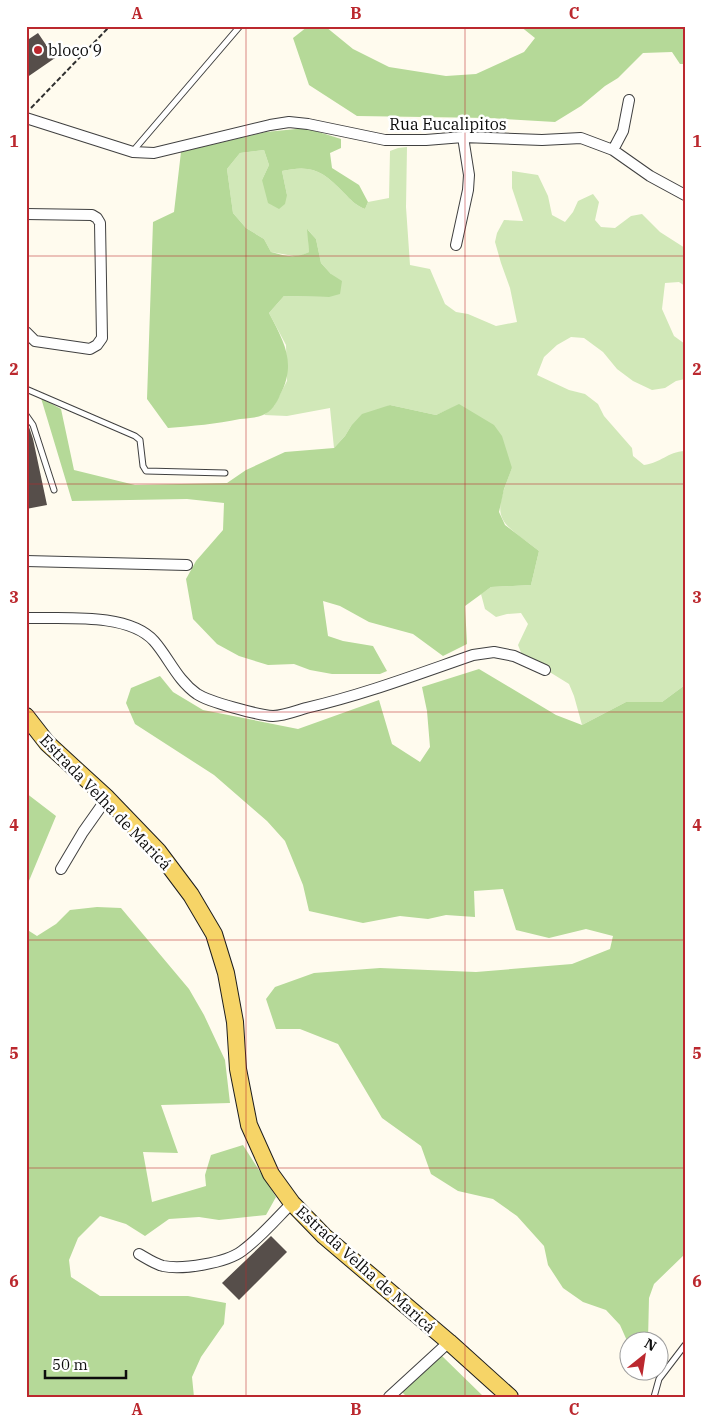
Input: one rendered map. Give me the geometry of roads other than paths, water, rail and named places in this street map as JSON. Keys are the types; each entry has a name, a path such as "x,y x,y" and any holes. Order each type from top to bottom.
{"main road":[{"name":"Estrada Velha de Maricá","path":"26,716 47,743 107,798 158,851 191,895 214,934 226,974 235,1022 238,1069 249,1125 271,1174 292,1203 324,1236 449,1342 510,1397"}],"street":[{"path":"614,150 623,131 629,100"},
{"name":"Rua Eucalipitos","path":"26,118 133,152 154,153 270,125 290,122 385,140 426,140 463,137 542,140 581,138 614,150 650,176 685,195"},
{"path":"456,245 468,190 469,175 463,137"},
{"path":"26,214 92,215 98,218 100,223 102,338 97,345 90,349 35,340 26,332"},
{"path":"26,561 187,565"},
{"path":"26,618 103,620 127,624 142,631 154,641 172,669 197,694 226,706 274,716 321,705 473,655 501,653 514,656 545,670"},
{"path":"61,870 83,832 107,798"},
{"path":"139,1254 160,1265 172,1267 191,1266 222,1260 240,1253 256,1240 292,1203"},
{"path":"389,1397 449,1342"}],"lane":[{"path":"133,152 240,26"},
{"path":"26,389 135,436 140,440 143,466 146,471 225,474"},
{"path":"26,415 33,425 54,490"},
{"path":"654,1397 659,1380 685,1345"}],"place":[{"name":"bloco 9","path":"38,50"}]}
